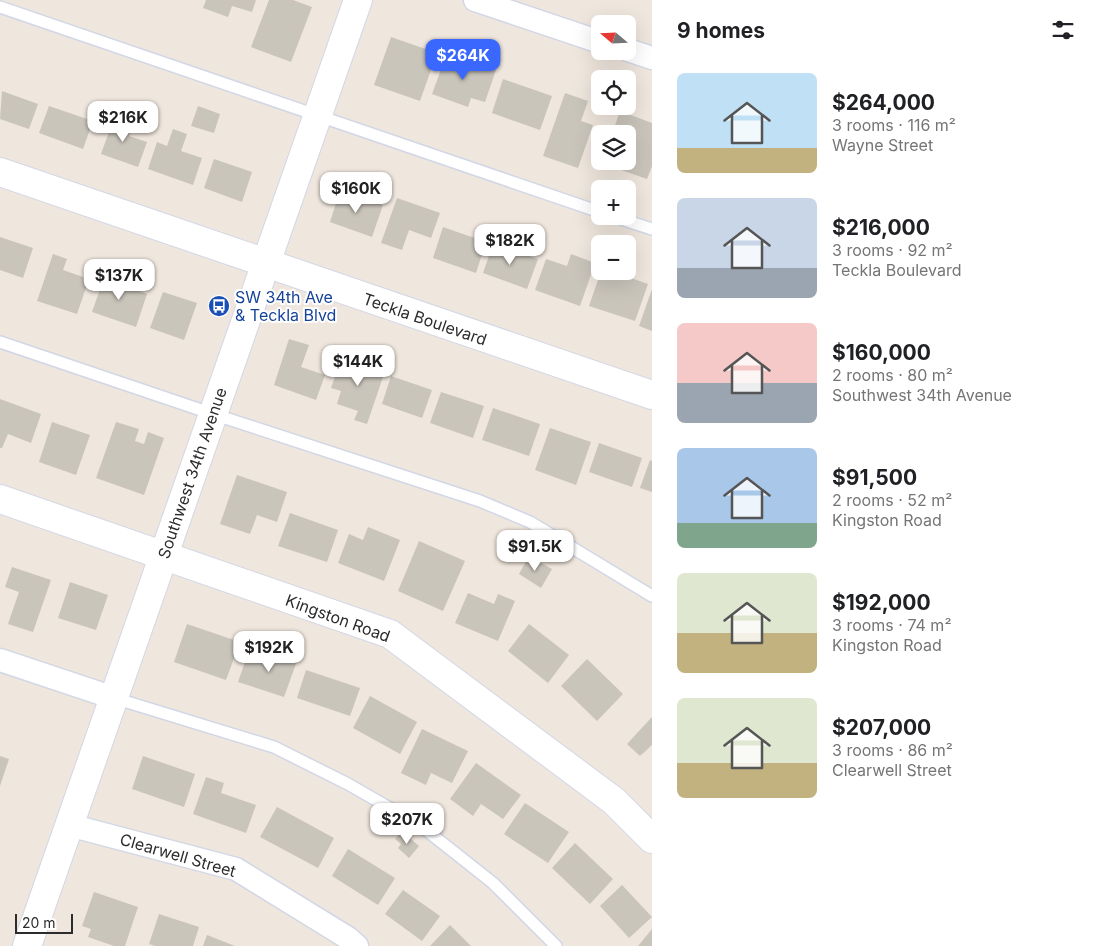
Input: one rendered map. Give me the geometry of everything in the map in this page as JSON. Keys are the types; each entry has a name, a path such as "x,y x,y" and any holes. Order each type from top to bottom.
{"main road":[{"name":"Southwest 34th Avenue","path":"27,946 358,0"},
{"name":"Teckla Boulevard","path":"0,172 652,395"},
{"name":"Kingston Road","path":"0,499 390,634 614,801 652,839"}],"street":[{"path":"475,0 591,39"},
{"path":"636,53 652,58"},
{"path":"0,660 114,698"},
{"name":"Clearwell Street","path":"69,825 236,869 348,938 357,946"}],"lane":[{"path":"0,7 591,209"},
{"path":"636,224 652,229"},
{"path":"0,342 480,501 530,522 652,596"},
{"path":"114,698 274,747 348,784 421,826 493,883 556,946"}],"building":[{"path":"206,0 256,0 252,12 232,6 228,17 203,8"},
{"path":"269,0 293,0 312,7 291,62 251,47"},
{"path":"391,37 437,53 420,101 374,85"},
{"path":"447,53 496,70 485,102 471,98 468,107 432,94"},
{"path":"503,79 552,96 540,130 492,113"},
{"path":"2,91 38,104 29,129 0,119"},
{"path":"565,93 588,101 581,121 593,125 591,125 591,131 578,168 543,156"},
{"path":"49,106 93,121 83,149 39,133"},
{"path":"198,106 220,114 214,133 191,126"},
{"path":"115,115 133,122 129,136 147,142 138,167 101,154"},
{"path":"619,115 631,115 652,123 652,166 647,179 621,170 636,170 636,125 615,125"},
{"path":"173,129 187,134 181,151 202,158 193,185 148,169 157,142 167,146"},
{"path":"214,159 252,172 242,202 204,188"},
{"path":"340,191 383,205 372,237 330,222"},
{"path":"397,198 440,213 431,238 409,230 402,250 381,243"},
{"path":"443,227 486,242 476,273 433,258"},
{"path":"0,237 33,248 23,278 0,270"},
{"path":"493,244 538,259 527,289 483,273"},
{"path":"53,254 67,259 63,270 89,279 77,314 37,301"},
{"path":"571,254 591,262 591,274 580,306 535,290 546,259 567,266"},
{"path":"106,272 130,280 127,287 147,294 136,327 92,312"},
{"path":"598,280 636,280 648,284 635,321 589,306"},
{"path":"652,289 652,331 639,326"},
{"path":"163,292 197,303 184,340 150,328"},
{"path":"289,339 309,345 301,367 325,375 316,400 274,385"},
{"path":"342,356 385,371 367,424 354,420 358,411 337,404 341,391 331,388"},
{"path":"391,376 432,390 422,418 382,404"},
{"path":"441,392 484,406 473,438 430,423"},
{"path":"0,399 41,414 31,443 8,434 2,448 0,448"},
{"path":"493,408 540,424 529,456 482,440"},
{"path":"52,422 90,435 76,475 39,462"},
{"path":"116,422 139,429 135,441 144,444 148,432 164,438 144,495 96,478"},
{"path":"550,428 591,442 576,485 535,470"},
{"path":"599,443 642,458 632,487 589,472"},
{"path":"650,460 652,461 652,492 640,488"},
{"path":"237,475 287,492 277,522 257,515 250,534 220,524"},
{"path":"290,513 338,530 327,562 278,546"},
{"path":"368,527 400,540 384,581 338,563 349,534 363,540"},
{"path":"419,541 465,561 443,611 398,591"},
{"path":"529,556 552,569 541,588 519,574"},
{"path":"12,567 51,580 33,632 8,624 19,592 5,587"},
{"path":"70,582 108,595 96,630 58,618"},
{"path":"468,593 494,604 498,594 515,601 498,641 455,623"},
{"path":"187,624 240,642 226,680 174,662"},
{"path":"529,624 569,655 548,683 508,651"},
{"path":"268,651 297,661 284,697 238,682 247,656 264,662"},
{"path":"587,659 623,694 597,721 561,686"},
{"path":"306,670 360,688 350,716 297,698"},
{"path":"370,696 417,722 400,754 353,728"},
{"path":"652,717 652,745 640,756 627,744"},
{"path":"422,729 468,751 452,783 431,773 426,785 401,773"},
{"path":"0,756 9,759 0,786"},
{"path":"143,756 195,774 184,807 132,789"},
{"path":"476,763 521,795 503,819 481,804 473,816 450,799"},
{"path":"206,777 224,783 221,793 256,805 246,833 193,814"},
{"path":"525,803 569,832 548,863 504,834"},
{"path":"277,807 334,838 318,868 260,837"},
{"path":"402,831 419,846 409,858 398,848 401,844 395,839"},
{"path":"575,843 613,879 590,904 552,868"},
{"path":"348,849 395,878 378,905 332,876"},
{"path":"622,885 652,917 629,938 600,906"},
{"path":"403,890 440,916 422,941 385,914"},
{"path":"94,892 138,907 125,946 114,946 88,937 91,929 82,926"},
{"path":"159,914 199,927 193,946 155,946 149,944"},
{"path":"450,925 471,946 430,946"},
{"path":"652,929 652,946 638,946"},
{"path":"207,935 235,946 203,946"}],"place":[{"name":"SW 34th Ave & Teckla Blvd","path":"219,306"}]}
